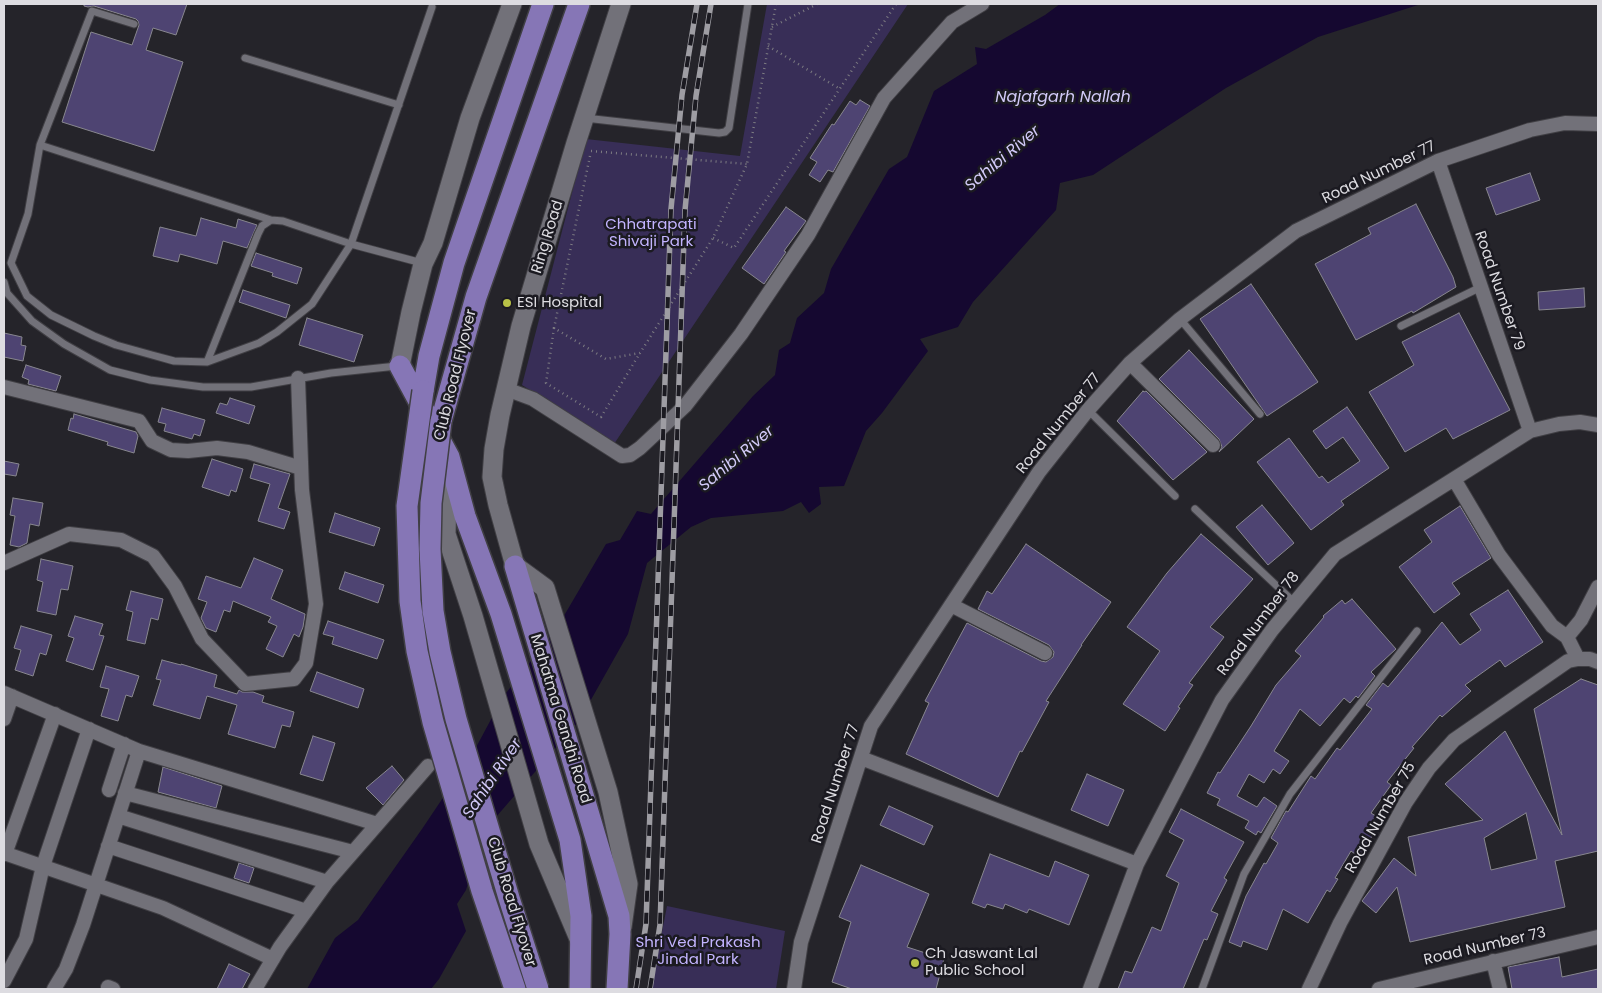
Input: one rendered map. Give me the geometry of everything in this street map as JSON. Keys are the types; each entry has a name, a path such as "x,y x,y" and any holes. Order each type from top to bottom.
{"main road":[{"path":"400,366 423,264 433,242 470,118 512,4"},
{"name":"Club Road Flyover","path":"516,989 482,891 433,722 421,669 410,601 407,506 423,392 432,346 454,263 544,4"},
{"name":"Club Road Flyover","path":"538,989 456,719 440,652 433,611 430,549 431,504 441,421 476,298 579,4"},
{"name":"Ring Road","path":"515,566 492,477 494,449 521,326 584,118 621,4"},
{"name":"Mahatma Gandhi Road","path":"400,366 449,458 465,516 502,614 570,840 581,916 580,989"},
{"path":"449,458 446,534 474,616 540,844 581,944"},
{"path":"515,566 545,588 608,792 628,884 620,934"},
{"name":"Mahatma Gandhi Road","path":"515,566 619,916 617,989"}],"street":[{"path":"506,389 533,399 622,456 630,455 640,448 685,406 741,334 808,235 884,98 952,22 982,4"},
{"name":"Road Number 77","path":"794,989 801,942 871,726 1039,472 1088,410 1130,364 1180,319 1296,231 1438,161 1530,130 1565,123 1598,124"},
{"name":"Road Number 79","path":"1438,161 1530,431"},
{"path":"1130,364 1213,446"},
{"path":"4,563 69,534 120,540 153,556 175,586 202,639 245,684 294,679 306,663 316,604 302,490 298,378"},
{"path":"4,387 139,422 152,440 171,450 188,451 217,448 248,452 301,468"},
{"name":"Road Number 78","path":"1090,989 1137,864 1222,700 1272,630 1335,554 1530,431 1559,424 1580,422 1598,425"},
{"path":"1454,479 1499,554 1552,626 1567,637 1578,658 1598,662"},
{"path":"1567,637 1581,620 1598,587"},
{"path":"951,605 1045,653"},
{"name":"Road Number 75","path":"1309,989 1340,923 1406,802 1428,768 1454,740 1568,662 1578,658"},
{"path":"4,719 8,695 139,751 377,824"},
{"path":"55,714 4,854 162,908 273,959"},
{"path":"4,981 26,939 43,866 89,729"},
{"path":"109,790 124,744"},
{"path":"54,989 66,969 139,751"},
{"path":"861,758 1137,864"},
{"path":"255,989 273,959 327,882 428,766"},
{"path":"125,793 353,852"},
{"path":"118,816 327,882"},
{"path":"108,846 306,911"},
{"name":"Road Number 73","path":"1379,989 1598,937"},
{"path":"1493,961 1500,989"}],"lane":[{"path":"134,24 92,11 40,145 28,214 11,263 27,296 52,315 116,345 174,361 207,362 259,343 277,332 312,304 352,244 432,5 424,4"},
{"path":"584,118 725,132 729,128 748,4"},
{"path":"245,58 399,105"},
{"path":"40,145 271,220 283,221 352,244 423,264"},
{"path":"207,362 258,234 262,226 271,220"},
{"path":"4,282 7,294 32,321 64,344 110,370 150,380 203,387 252,386 298,378 400,366"},
{"path":"1401,326 1481,287"},
{"path":"1180,319 1260,414"},
{"path":"1088,410 1175,496"},
{"path":"1195,509 1295,603"},
{"path":"1202,989 1244,874 1290,794 1417,631"}],"path":[{"path":"746,164 592,150 554,328 546,383 601,417 713,238 746,164 776,4"},
{"path":"772,27 817,4"},
{"path":"713,238 734,248 896,4"},
{"path":"768,46 840,89"},
{"path":"554,328 606,359 640,353"}],"green space":[{"name":"Chhatrapati Shivaji Park","path":"767,4 908,4 614,444 522,385 586,139 740,156"},
{"name":"Shri Ved Prakash Jindal Park","path":"667,906 785,931 776,989 651,989"}],"water":[{"name":"Najafgarh Nallah","path":"1060,4 1421,4 1318,37 1226,88 1093,175 1060,183 1056,210 973,302 958,327 920,339 928,351 882,413 866,431 844,486 819,487 821,504 809,513 801,502 783,511 711,518 691,527 647,563 628,634 579,721 496,817 479,846 466,890 457,904 466,931 439,979 431,989 307,989 335,938 358,920 422,829 473,753 503,697 558,626 606,544 620,540 637,511 651,514 753,396 775,375 779,350 790,343 797,318 824,293 831,269 889,169 907,157 934,91 977,64 975,47 986,49 1045,15"}],"building":[{"path":"84,4 187,4 176,35 153,28 146,50 183,62 154,151 62,122 91,32 132,45 139,25 136,19 94,6 84,6"},
{"path":"860,100 870,106 833,172 828,170 820,182 809,175 817,162 810,158 832,124 834,125 850,101 856,105"},
{"path":"1530,173 1540,200 1496,215 1486,188"},
{"path":"1416,204 1453,277 1456,287 1413,313 1412,311 1356,340 1315,264 1371,234 1368,228"},
{"path":"786,207 806,221 784,251 786,252 764,284 742,268"},
{"path":"201,218 236,228 238,219 257,225 247,248 223,241 217,264 180,254 178,262 153,256 160,227 196,236"},
{"path":"256,253 302,268 297,284 272,276 273,273 251,266"},
{"path":"1251,284 1318,382 1267,416 1200,319"},
{"path":"1584,288 1585,307 1539,310 1538,292"},
{"path":"243,290 290,305 286,318 239,302"},
{"path":"1459,313 1510,410 1453,439 1446,428 1405,452 1369,392 1414,365 1402,342"},
{"path":"307,318 363,335 354,362 299,345"},
{"path":"4,333 22,337 21,345 26,346 23,361 4,357"},
{"path":"1189,350 1254,419 1219,452 1222,447 1219,439 1159,379"},
{"path":"26,365 61,376 56,391 28,384 29,380 22,377"},
{"path":"1143,391 1146,391 1207,452 1173,480 1117,421"},
{"path":"230,398 255,406 249,424 216,413 220,403 227,405"},
{"path":"1347,407 1389,468 1341,501 1344,505 1311,530 1257,462 1289,438 1319,478 1322,476 1328,483 1360,461 1343,437 1326,449 1313,431"},
{"path":"162,408 205,420 200,436 194,434 192,439 164,431 166,424 158,422"},
{"path":"74,414 136,432 138,436 134,453 107,445 108,442 68,430"},
{"path":"212,459 243,469 236,492 231,490 229,496 202,487"},
{"path":"4,461 19,464 16,476 4,474"},
{"path":"254,464 290,474 278,508 290,512 284,529 258,521 270,484 250,478"},
{"path":"13,498 43,503 39,526 30,524 27,543 19,547 10,545 15,516 10,515"},
{"path":"1262,505 1294,543 1268,565 1236,527"},
{"path":"1460,506 1491,558 1452,583 1460,594 1434,613 1399,567 1432,542 1424,530"},
{"path":"335,513 380,528 374,546 329,532"},
{"path":"1201,534 1253,579 1210,627 1224,637 1189,683 1193,685 1165,731 1123,704 1160,651 1127,627 1167,573"},
{"path":"1026,544 1111,602 1046,701 1049,702 1022,752 1020,751 998,797 906,754 929,703 925,701 967,623 1041,661 1046,662 1053,657 1054,652 1049,645 978,609 987,591 992,594"},
{"path":"254,558 283,570 271,599 305,614 299,637 294,634 283,657 266,649 277,626 268,622 271,617 233,601 230,612 224,610 216,632 206,628 201,618 207,602 198,599 206,576 241,588"},
{"path":"41,559 73,566 68,590 61,589 56,615 37,611 43,582 37,580"},
{"path":"345,572 384,585 378,603 339,589"},
{"path":"1508,590 1543,642 1505,667 1500,660 1465,685 1471,691 1442,717 1440,715 1412,747 1414,748 1387,782 1391,785 1371,813 1382,820 1359,857 1351,851 1335,878 1338,879 1330,892 1327,890 1308,923 1283,909 1267,950 1243,941 1241,947 1229,942 1246,896 1264,863 1266,864 1278,843 1271,838 1286,811 1288,812 1311,776 1315,779 1337,748 1340,750 1372,709 1366,705 1383,683 1388,687 1442,622 1460,645 1481,630 1470,614"},
{"path":"131,591 163,599 158,620 151,618 145,644 127,640 133,612 126,610"},
{"path":"1352,599 1396,649 1371,672 1375,676 1358,698 1356,696 1350,703 1344,698 1320,726 1300,709 1274,751 1289,761 1280,774 1273,769 1264,783 1249,774 1237,796 1257,807 1264,797 1277,806 1261,833 1258,831 1256,835 1245,828 1249,821 1217,805 1220,799 1207,793 1218,772 1220,773 1276,685 1301,656 1295,651 1323,616 1342,600 1345,604"},
{"path":"75,616 103,624 99,635 104,636 93,670 66,661 74,638 68,636"},
{"path":"328,621 384,640 377,659 332,644 334,637 323,634"},
{"path":"21,626 52,635 46,655 40,653 33,676 15,670 21,650 14,648"},
{"path":"162,660 217,675 214,687 237,694 239,690 264,696 262,702 294,712 290,727 282,725 275,748 228,734 237,705 207,696 200,719 153,705 161,680 156,679"},
{"path":"106,666 139,676 132,697 126,695 118,721 101,716 109,689 100,687"},
{"path":"317,672 364,689 358,708 310,691"},
{"path":"1581,679 1598,685 1598,851 1555,861 1565,907 1410,942 1397,887 1376,913 1362,901 1394,858 1416,876 1408,837 1483,820 1445,784 1505,731 1562,835 1534,709","holes":["1526,813 1537,859 1491,870 1484,838"]},
{"path":"313,736 335,743 323,781 300,774"},
{"path":"392,766 404,780 383,805 366,788"},
{"path":"163,767 222,786 216,808 158,792"},
{"path":"1087,774 1124,790 1108,826 1071,810"},
{"path":"889,806 933,826 924,845 880,825"},
{"path":"1181,809 1244,842 1224,878 1227,880 1211,911 1218,914 1207,940 1204,939 1183,989 1118,989 1125,971 1132,973 1152,927 1161,931 1179,883 1166,876 1184,840 1169,832"},
{"path":"990,854 1049,877 1055,861 1089,875 1069,925 1029,909 1027,913 1005,904 1003,909 987,904 985,908 972,903"},
{"path":"239,863 254,868 249,883 234,878"},
{"path":"861,865 929,894 907,947 944,959 936,989 852,989 832,982 851,922 839,917"},
{"path":"1559,957 1562,977 1598,969 1598,989 1512,989 1508,967"},
{"path":"229,964 250,974 242,989 217,989"}],"railway":[{"path":"636,989 646,924 671,209 682,95 697,4"},
{"path":"650,989 660,925 685,210 696,96 711,4"}],"place":[{"name":"ESI Hospital","path":"507,303"},
{"name":"Ch Jaswant Lal Public School","path":"915,963"}],"water label":[{"name":"Sahibi River","path":"1003,159"},
{"name":"Sahibi River","path":"737,459"},
{"name":"Sahibi River","path":"493,779"}]}
